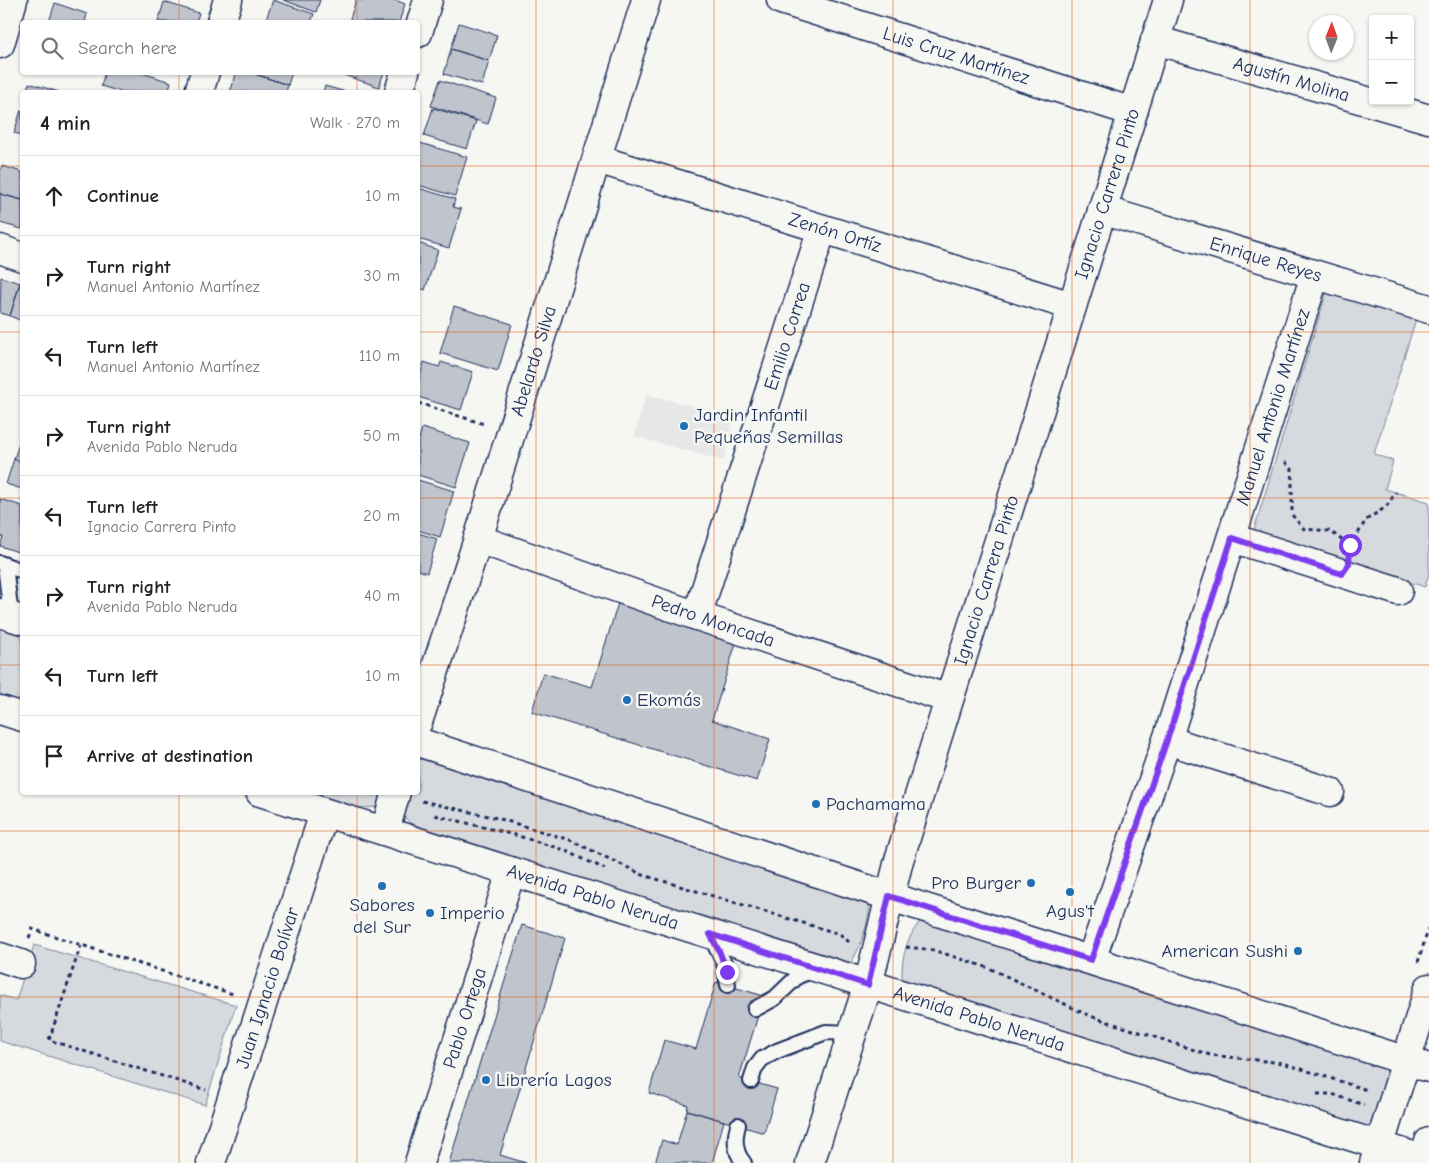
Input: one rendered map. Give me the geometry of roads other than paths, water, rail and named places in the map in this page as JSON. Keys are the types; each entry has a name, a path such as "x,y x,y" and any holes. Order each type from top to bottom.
{"street":[{"path":"0,44 13,0"},
{"path":"222,20 228,0"},
{"path":"420,26 428,0"},
{"name":"Abelardo Silva","path":"420,716 478,539 646,0"},
{"name":"Luis Cruz Martínez","path":"781,0 1132,112"},
{"name":"Ignacio Carrera Pinto","path":"810,1163 868,985 899,860 1168,0"},
{"name":"Agustín Molina","path":"1155,40 1429,118"},
{"path":"200,90 204,75"},
{"path":"400,90 404,75"},
{"name":"Zenón Ortíz","path":"596,159 1072,306"},
{"name":"Enrique Reyes","path":"1102,210 1429,309"},
{"name":"Emilio Correa","path":"697,616 822,229"},
{"path":"0,249 20,255"},
{"name":"Manuel Antonio Martínez","path":"1091,960 1167,740 1315,275"},
{"path":"1232,538 1398,591"},
{"name":"Pedro Moncada","path":"478,539 697,616 949,699"},
{"path":"0,710 20,716"},
{"path":"1167,740 1330,792"},
{"path":"420,743 889,896 1418,1064"},
{"name":"Avenida Pablo Neruda","path":"269,795 868,985 1377,1154 1426,1156"},
{"path":"385,831 406,796"},
{"name":"Juan Ignacio Bolívar","path":"211,1163 324,813"},
{"name":"Pablo Ortega","path":"419,1163 511,872"},
{"path":"1377,1154 1418,1064 1429,988"}],"lane":[{"path":"11,616 2,564 20,570"},
{"path":"710,934 724,963 728,985"},
{"path":"755,1009 775,998 798,976 807,971 818,969"},
{"path":"751,1081 755,1068 762,1060 776,1051 826,1032 852,1033"},
{"path":"738,1125 735,1142 737,1151 744,1163"}],"place":[{"name":"Jardin Infantil Pequeñas Semillas","path":"684,426"},
{"name":"Ekomás","path":"627,700"},
{"name":"Pachamama","path":"816,804"},
{"name":"Pro Burger","path":"1031,883"},
{"name":"Sabores del Sur","path":"382,886"},
{"name":"Agus't","path":"1070,892"},
{"name":"Imperio","path":"430,913"},
{"name":"American Sushi","path":"1298,951"},
{"name":"Librería Lagos","path":"486,1080"}]}
